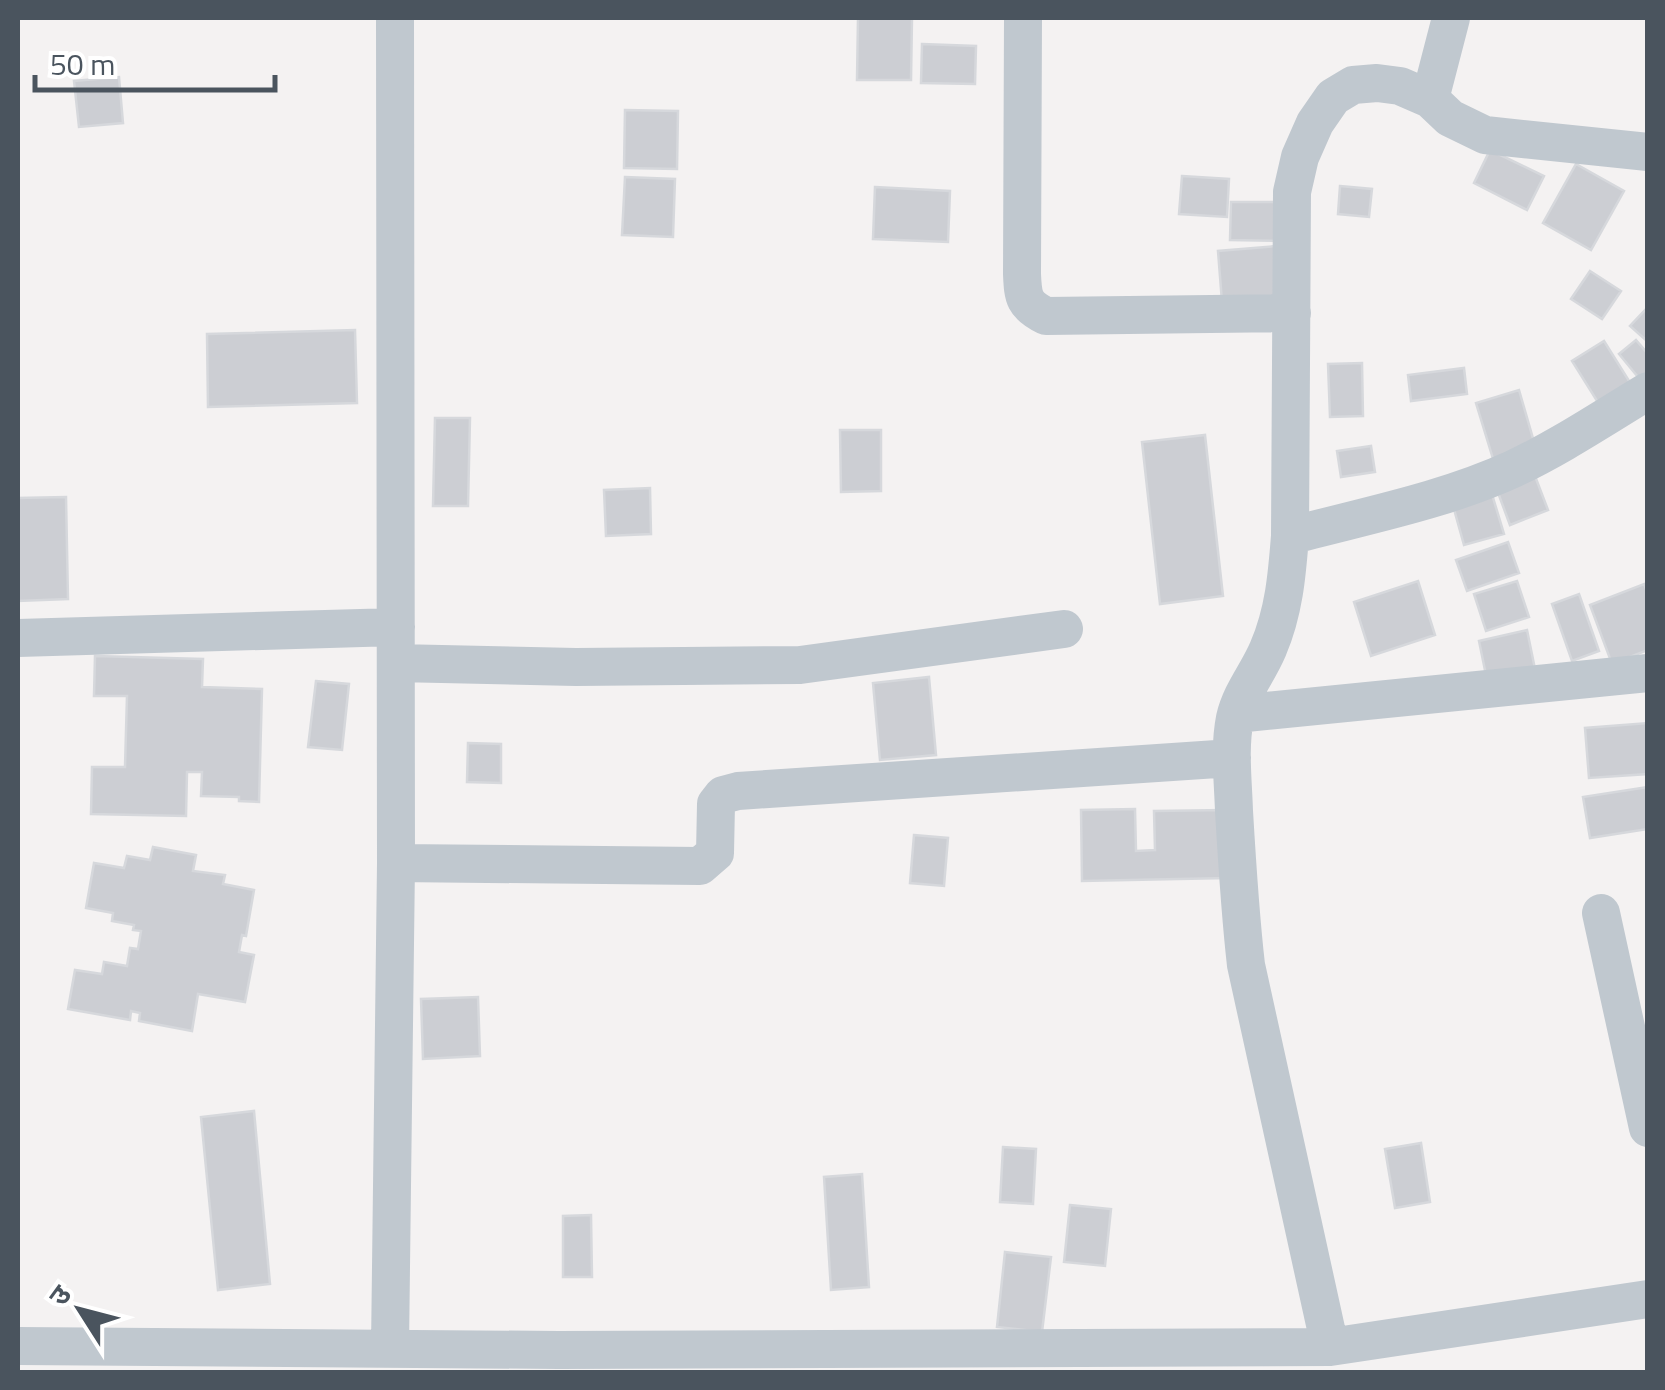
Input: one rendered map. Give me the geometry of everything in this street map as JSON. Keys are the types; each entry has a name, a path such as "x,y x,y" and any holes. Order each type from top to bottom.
{"street":[{"path":"390,1348 396,863 395,18"},
{"path":"1022,18 1022,274 1023,292 1030,308 1046,316 1292,313"},
{"path":"1430,99 1451,18"},
{"path":"1330,1347 1246,965 1239,908 1232,758 1236,714 1266,653 1286,591 1290,536 1292,192 1300,157 1333,97 1353,85 1377,82 1400,86 1430,99 1450,118 1485,135 1648,152"},
{"path":"1290,536 1432,498 1510,470 1648,391"},
{"path":"18,638 396,645 576,667 800,665 1064,629"},
{"path":"1236,714 1648,673"},
{"path":"396,863 700,866 715,853 716,804 738,791 1232,758"},
{"path":"1601,913 1648,1128"},
{"path":"18,1346 883,1350 1330,1347 1648,1299"}],"building":[{"path":"858,18 912,18 911,80 857,80"},
{"path":"922,44 976,46 975,84 921,83"},
{"path":"119,77 123,123 79,127 74,81"},
{"path":"625,110 678,111 677,169 624,168"},
{"path":"1490,150 1544,176 1527,210 1474,183"},
{"path":"1576,164 1624,191 1591,250 1543,223"},
{"path":"1182,176 1229,179 1227,217 1179,214"},
{"path":"625,177 675,179 673,237 622,235"},
{"path":"1340,186 1372,189 1369,217 1338,214"},
{"path":"875,187 950,191 948,242 873,239"},
{"path":"1231,202 1280,202 1279,241 1230,240"},
{"path":"1277,246 1281,297 1222,302 1218,251"},
{"path":"1590,271 1621,291 1602,319 1571,299"},
{"path":"1648,307 1648,342 1630,326"},
{"path":"355,330 357,403 208,407 207,334"},
{"path":"1636,340 1648,354 1647,388 1619,354"},
{"path":"1604,341 1636,392 1604,412 1572,361"},
{"path":"1362,363 1363,416 1330,417 1328,364"},
{"path":"1464,368 1467,394 1411,401 1408,375"},
{"path":"1519,390 1536,449 1494,462 1476,403"},
{"path":"435,418 470,418 468,506 433,506"},
{"path":"840,430 881,430 881,491 841,492"},
{"path":"1205,435 1223,596 1160,604 1142,442"},
{"path":"1371,446 1375,472 1341,477 1337,451"},
{"path":"1535,476 1548,510 1510,525 1497,490"},
{"path":"650,488 651,534 606,536 604,490"},
{"path":"1491,491 1504,534 1464,545 1452,502"},
{"path":"66,497 68,599 18,601 18,498"},
{"path":"1508,542 1519,573 1467,591 1456,560"},
{"path":"1418,581 1435,635 1371,656 1354,602"},
{"path":"1517,581 1529,617 1486,631 1474,594"},
{"path":"1644,584 1648,594 1648,650 1612,664 1590,605"},
{"path":"1579,594 1599,651 1572,661 1552,604"},
{"path":"1527,630 1535,669 1487,680 1479,641"},
{"path":"95,656 203,659 202,687 262,689 259,802 201,796 202,772 187,772 186,816 91,814 92,767 125,767 127,696 94,696"},
{"path":"929,677 936,755 880,760 873,683"},
{"path":"316,681 349,684 342,750 308,747"},
{"path":"1648,723 1648,774 1589,778 1585,728"},
{"path":"468,743 501,744 501,783 467,782"},
{"path":"1648,787 1648,829 1590,838 1583,797"},
{"path":"1135,809 1136,851 1155,850 1154,811 1226,810 1227,878 1082,881 1081,810"},
{"path":"914,835 948,838 944,886 910,883"},
{"path":"153,847 196,855 193,871 225,875 223,884 254,890 246,936 242,935 239,952 254,955 245,1002 198,994 192,1031 139,1021 140,1013 131,1011 130,1020 68,1009 75,970 102,974 104,962 127,966 130,948 138,949 141,931 133,930 134,925 112,921 113,913 86,908 94,863 124,868 127,856 150,860"},
{"path":"478,997 480,1056 423,1059 421,999"},
{"path":"254,1111 270,1284 218,1290 201,1117"},
{"path":"1421,1143 1430,1202 1395,1208 1385,1149"},
{"path":"1003,1147 1036,1149 1033,1204 1000,1202"},
{"path":"862,1174 869,1287 831,1290 824,1177"},
{"path":"1070,1205 1111,1209 1105,1266 1064,1262"},
{"path":"591,1215 592,1277 563,1277 563,1216"},
{"path":"1005,1252 1051,1257 1042,1332 997,1327"}]}
